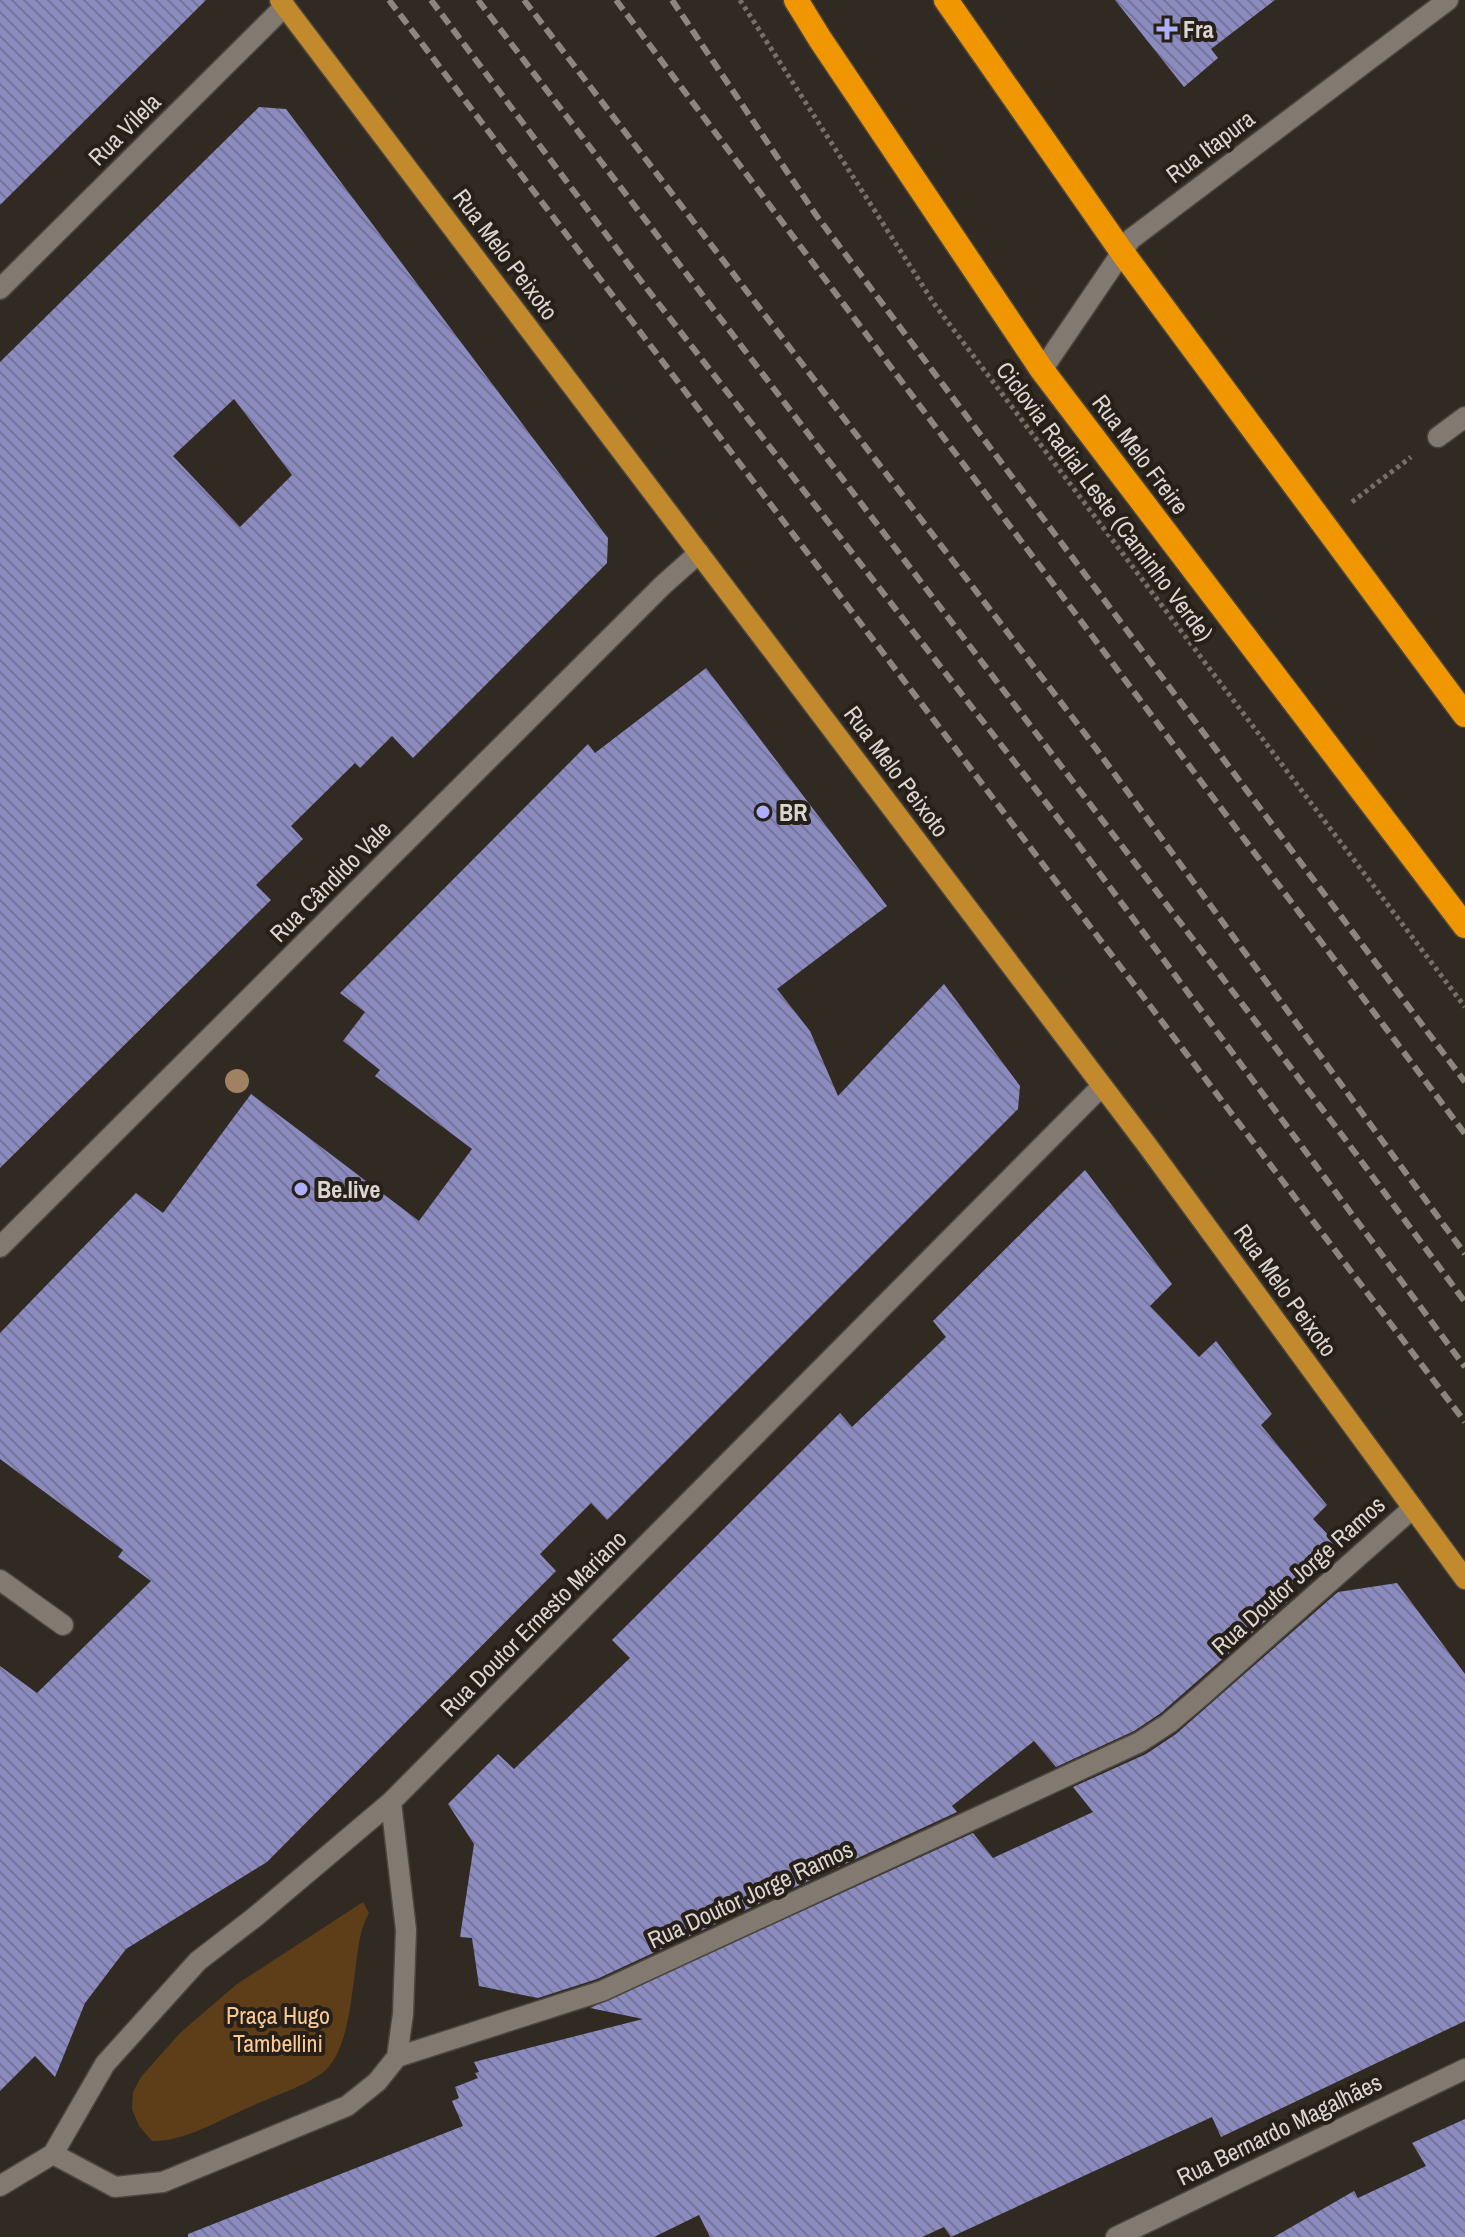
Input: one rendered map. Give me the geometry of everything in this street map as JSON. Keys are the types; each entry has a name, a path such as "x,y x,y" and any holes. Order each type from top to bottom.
{"highway":[{"name":"Rua Melo Freire","path":"796,0 1042,370 1465,926"},
{"path":"946,0 1122,252 1465,715"}],"main road":[{"name":"Rua Melo Peixoto","path":"282,3 1102,1086 1465,1579"}],"street":[{"name":"Rua Itapura","path":"1042,370 1131,239 1448,0"},
{"name":"Rua Vilela","path":"0,289 282,3"},
{"path":"1438,437 1465,417"},
{"name":"Rua Cândido Vale","path":"0,1247 663,585 699,553"},
{"name":"Rua Doutor Ernesto Mariano","path":"0,2186 53,2154 105,2064 198,1961 391,1802 1102,1086"},
{"name":"Rua Doutor Jorge Ramos","path":"397,2057 602,1991 1140,1742 1202,1695 1413,1508"},
{"path":"0,1580 63,1625"},
{"path":"53,2154 115,2187 163,2182 347,2106 377,2082 397,2057 403,2014 406,1930 391,1802"},
{"name":"Rua Bernardo Magalhães","path":"1116,2237 1465,2069"}],"path":[{"name":"Ciclovia Radial Leste (Caminho Verde)","path":"740,0 935,305 1465,1007"},
{"path":"1323,524 1438,437"}],"green space":[{"name":"Praça Hugo Tambellini","path":"363,1902 369,1913 359,1941 342,2041 330,2066 303,2084 199,2130 152,2141 139,2126 132,2109 133,2092 141,2077 180,2033 237,1984"}],"building":[{"path":"0,0 206,0 0,205"},
{"name":"Fra","path":"1115,0 1275,0 1211,49 1218,58 1184,87"},
{"path":"259,107 286,109 608,538 607,563 413,758 392,736 360,768 355,763 291,826 303,839 256,885 271,900 0,1168 0,362","holes":["234,399 292,475 240,527 173,456"]},
{"path":"706,668 887,906 777,989 810,1031 838,1096 944,984 1020,1086 1018,1109 607,1520 591,1503 540,1554 556,1571 267,1862 126,1949 85,2003 55,2077 35,2056 0,2091 0,1666 37,1693 151,1581 118,1557 123,1550 0,1459 0,1333 136,1193 163,1213 251,1094 419,1221 472,1149 375,1076 380,1070 343,1041 365,1012 340,993 588,744 595,753"},
{"path":"1085,1170 1172,1284 1150,1306 1199,1357 1216,1341 1272,1414 1261,1425 1327,1505 1313,1519 1335,1542 1275,1600 1292,1598 1161,1713 1134,1731 1056,1767 1034,1741 952,1806 957,1812 597,1979 538,1998 479,1986 472,1938 460,1937 474,1844 448,1804 498,1754 514,1769 630,1658 612,1640 840,1413 852,1427 946,1337 933,1321"},
{"path":"1397,1583 1465,1674 1465,2021 1221,2137 1212,2117 951,2237 944,2227 922,2237 710,2237 699,2215 654,2237 188,2237 188,2234 463,2126 452,2101 459,2098 455,2087 478,2078 475,2073 479,2072 474,2062 643,2019 590,2008 973,1833 993,1858 1093,1812 1073,1787 1146,1754 1176,1734 1338,1592"},
{"path":"1465,2119 1465,2237 1274,2237 1354,2191 1358,2198 1426,2166 1412,2143"}],"railway":[{"path":"389,0 1465,1422"},
{"path":"431,0 641,281 1075,840 1465,1367"},
{"path":"478,0 1342,1135 1465,1302"},
{"path":"524,0 1089,739 1465,1254"},
{"path":"616,0 1465,1134"},
{"path":"672,0 816,215 1465,1082"}],"place":[{"name":"Fra","path":"1167,29"},
{"name":"BR","path":"763,812"},
{"name":"Be.live","path":"301,1189"}]}
